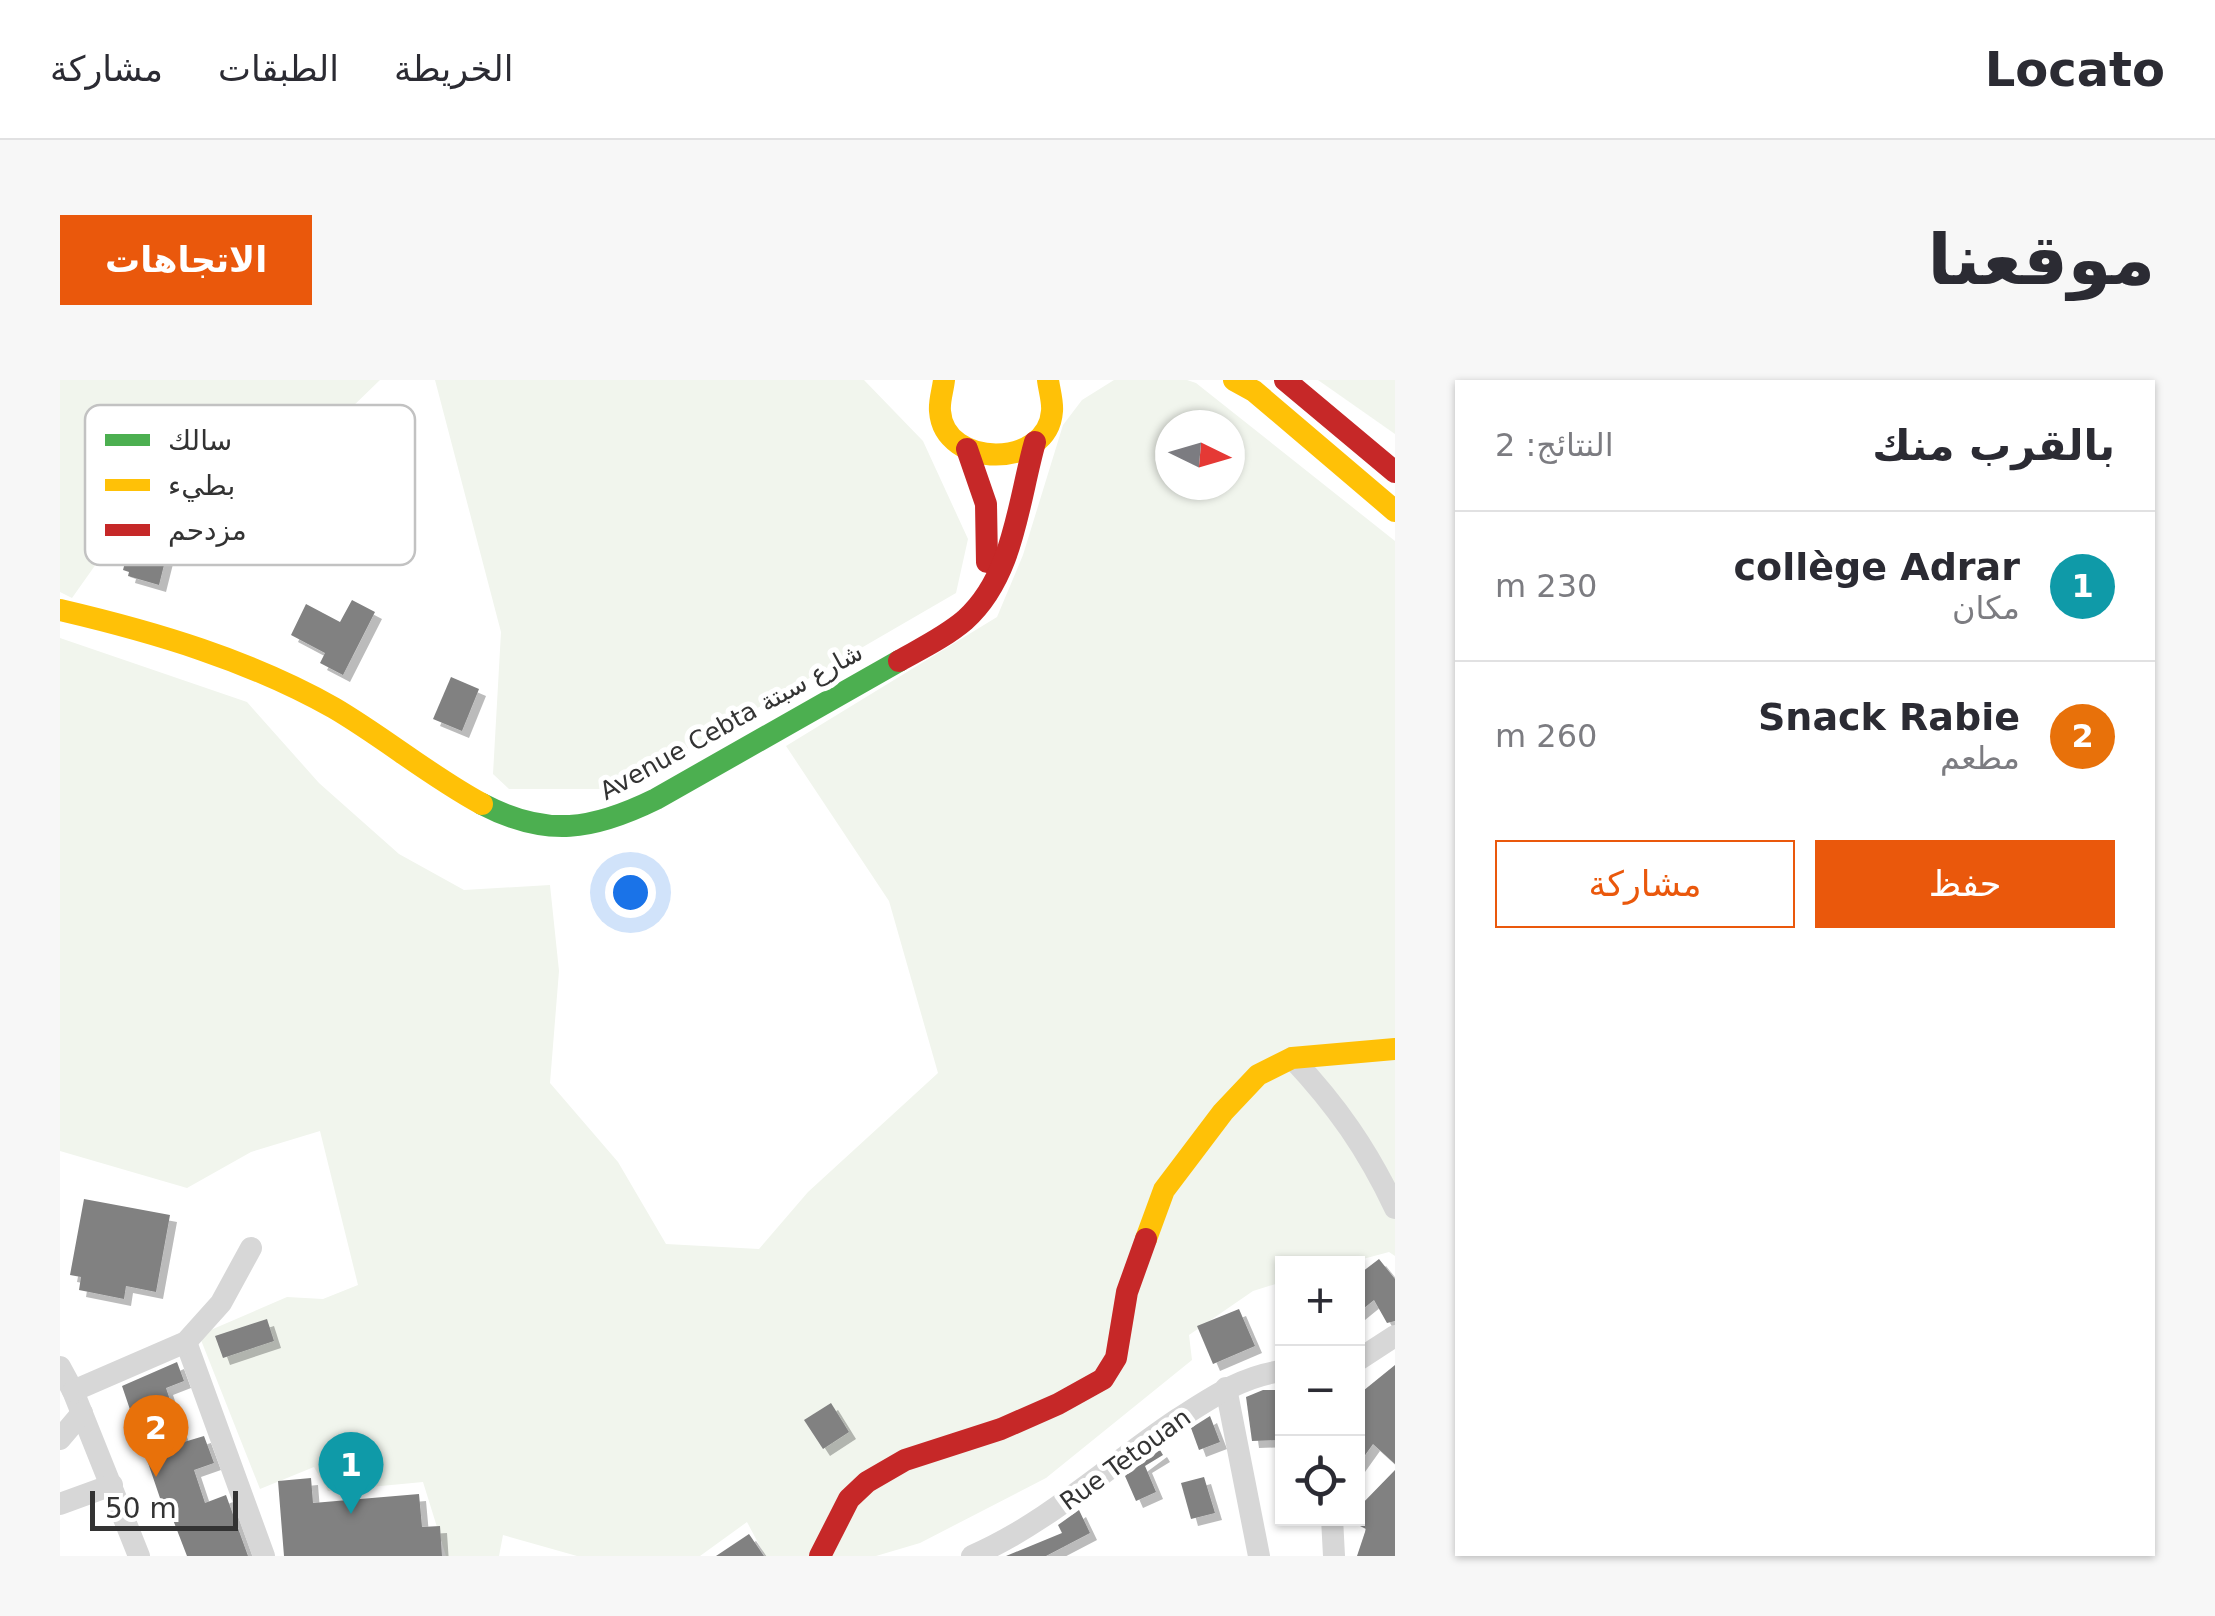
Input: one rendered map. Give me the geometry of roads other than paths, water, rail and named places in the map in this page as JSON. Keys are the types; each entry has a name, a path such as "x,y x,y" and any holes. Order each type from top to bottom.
{"street":[{"path":"1234,380 1254,391 1395,511"},
{"path":"1286,380 1395,472"},
{"path":"938,384 944,424 967,449 980,455 1009,456 1035,442"},
{"name":"Avenue Cebta شارع سبتة","path":"60,610 149,633 283,684 336,710 478,800 531,823 564,828 613,819 656,799 940,638 980,606 1001,572 1035,442 1044,431 1057,390"},
{"path":"967,449 985,488 990,511 980,606"},
{"path":"820,1556 849,1499 868,1482 905,1460 1001,1429 1058,1404 1102,1378 1116,1358 1127,1292 1164,1190 1258,1075 1292,1058 1395,1049"},
{"path":"1292,1058 1324,1092 1360,1141 1395,1208"},
{"path":"73,1391 186,1342 221,1302 252,1248"},
{"path":"1365,1355 1395,1336"},
{"path":"186,1342 264,1556"},
{"path":"60,1368 73,1391 139,1556"},
{"name":"Rue Tetouan","path":"972,1556 1040,1520 1108,1467 1226,1388 1275,1372"},
{"path":"1226,1388 1258,1556"},
{"path":"60,1439 82,1413"},
{"path":"60,1504 112,1485"},
{"path":"1332,1526 1334,1556"}],"place":[{"name":"Snack Rabie","path":"156,1477"},
{"name":"collège Adrar","path":"351,1514"}]}
